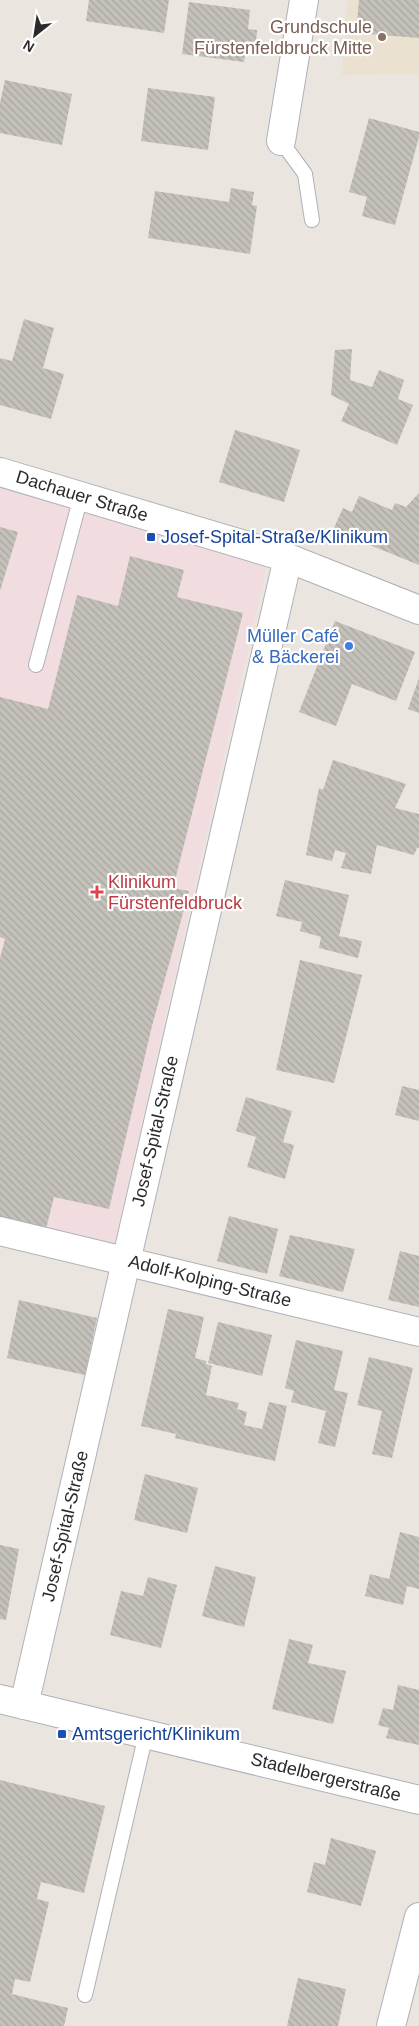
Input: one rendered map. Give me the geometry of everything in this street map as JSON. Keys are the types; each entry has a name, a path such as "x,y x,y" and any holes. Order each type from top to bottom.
{"street":[{"path":"280,141 304,0"},
{"name":"Dachauer Straße","path":"0,472 288,558 419,610"},
{"name":"Josef-Spital-Straße","path":"12,1702 126,1261 288,558"},
{"name":"Adolf-Kolping-Straße","path":"0,1231 419,1332"},
{"name":"Stadelbergerstraße","path":"12,1702 419,1800"},
{"path":"391,2026 419,1917"}],"lane":[{"path":"280,141 305,174 312,220"},
{"path":"36,665 81,496"},
{"path":"85,1994 146,1734"}],"shaded area":[{"name":"Grundschule Fürstenfeldbruck Mitte","path":"347,0 419,0 419,74 342,75"},
{"name":"Klinikum Fürstenfeldbruck","path":"0,485 267,565 114,1245 0,1218"}],"building":[{"path":"89,0 169,0 164,33 86,21"},
{"path":"359,0 419,0 419,38 356,33"},
{"path":"189,2 250,10 248,29 257,30 256,42 247,41 244,62 182,54"},
{"path":"5,80 72,94 62,145 0,133 0,103"},
{"path":"148,88 215,97 208,150 141,141"},
{"path":"369,118 419,132 395,225 362,216 367,197 349,192"},
{"path":"231,188 254,192 252,205 257,206 250,254 148,238 155,191 229,202"},
{"path":"24,319 54,328 43,368 64,374 51,419 0,405 0,358 12,361"},
{"path":"352,349 350,380 372,387 379,370 404,380 398,399 413,405 397,445 341,421 349,404 331,395 335,350"},
{"path":"235,430 300,450 284,502 219,482"},
{"path":"419,493 419,565 333,530 343,508 352,512 359,496 392,510 395,503 406,507"},
{"path":"0,527 18,532 0,591"},
{"name":"Klinikum Fürstenfeldbruck","path":"130,556 184,570 177,597 243,613 173,888 189,891 152,1026 109,1209 54,1197 46,1229 0,1218 0,958 5,939 0,937 0,697 48,709 77,595 118,606"},
{"path":"335,621 415,652 396,701 352,684 336,726 299,712"},
{"path":"419,678 419,713 408,709"},
{"path":"333,760 406,784 395,808 419,814 419,848 417,848 414,855 377,845 371,874 341,868 346,853 335,850 332,861 306,855 319,788 323,790"},
{"path":"285,880 349,895 339,936 362,941 358,958 319,948 321,937 300,931 302,922 276,916"},
{"path":"300,960 362,975 334,1083 276,1070"},
{"path":"402,1086 419,1090 419,1121 395,1115"},
{"path":"246,1097 292,1111 283,1142 294,1145 285,1179 247,1167 256,1137 236,1131"},
{"path":"229,1216 278,1229 267,1274 217,1261"},
{"path":"290,1235 355,1249 343,1292 279,1276"},
{"path":"400,1251 419,1256 419,1307 388,1300"},
{"path":"19,1300 97,1318 85,1375 7,1358"},
{"path":"168,1309 204,1317 195,1358 206,1361 206,1364 212,1366 206,1395 239,1403 237,1409 247,1412 244,1425 262,1429 269,1402 287,1406 275,1461 175,1438 176,1434 141,1426"},
{"path":"218,1322 272,1335 262,1376 208,1363"},
{"path":"296,1340 343,1351 334,1390 348,1393 335,1447 318,1443 326,1411 291,1402 294,1391 285,1388"},
{"path":"369,1357 413,1368 392,1458 372,1454 382,1411 357,1405"},
{"path":"145,1474 198,1488 187,1533 134,1520"},
{"path":"400,1532 419,1537 419,1589 407,1586 403,1605 365,1596 370,1574 389,1579"},
{"path":"0,1545 19,1549 6,1620 0,1619"},
{"path":"215,1566 256,1577 244,1627 202,1616"},
{"path":"148,1577 177,1585 161,1648 110,1635 121,1591 143,1596"},
{"path":"289,1639 313,1645 308,1663 346,1671 333,1724 272,1709"},
{"path":"398,1685 419,1690 419,1745 386,1738 389,1728 378,1725 383,1708 393,1710"},
{"path":"0,1780 105,1806 84,1893 41,1882 37,1899 49,1902 30,1982 15,1979 12,1994 68,2008 64,2026 0,2026"},
{"path":"331,1838 376,1851 361,1906 307,1892 314,1862 325,1865"},
{"path":"298,1978 346,1989 338,2026 287,2026"}],"place":[{"name":"Grundschule Fürstenfeldbruck Mitte","path":"382,37"},
{"name":"Josef-Spital-Straße/Klinikum","path":"151,537"},
{"name":"Müller Café & Bäckerei","path":"349,646"},
{"name":"Klinikum Fürstenfeldbruck","path":"97,892"},
{"name":"Amtsgericht/Klinikum","path":"62,1734"}]}
